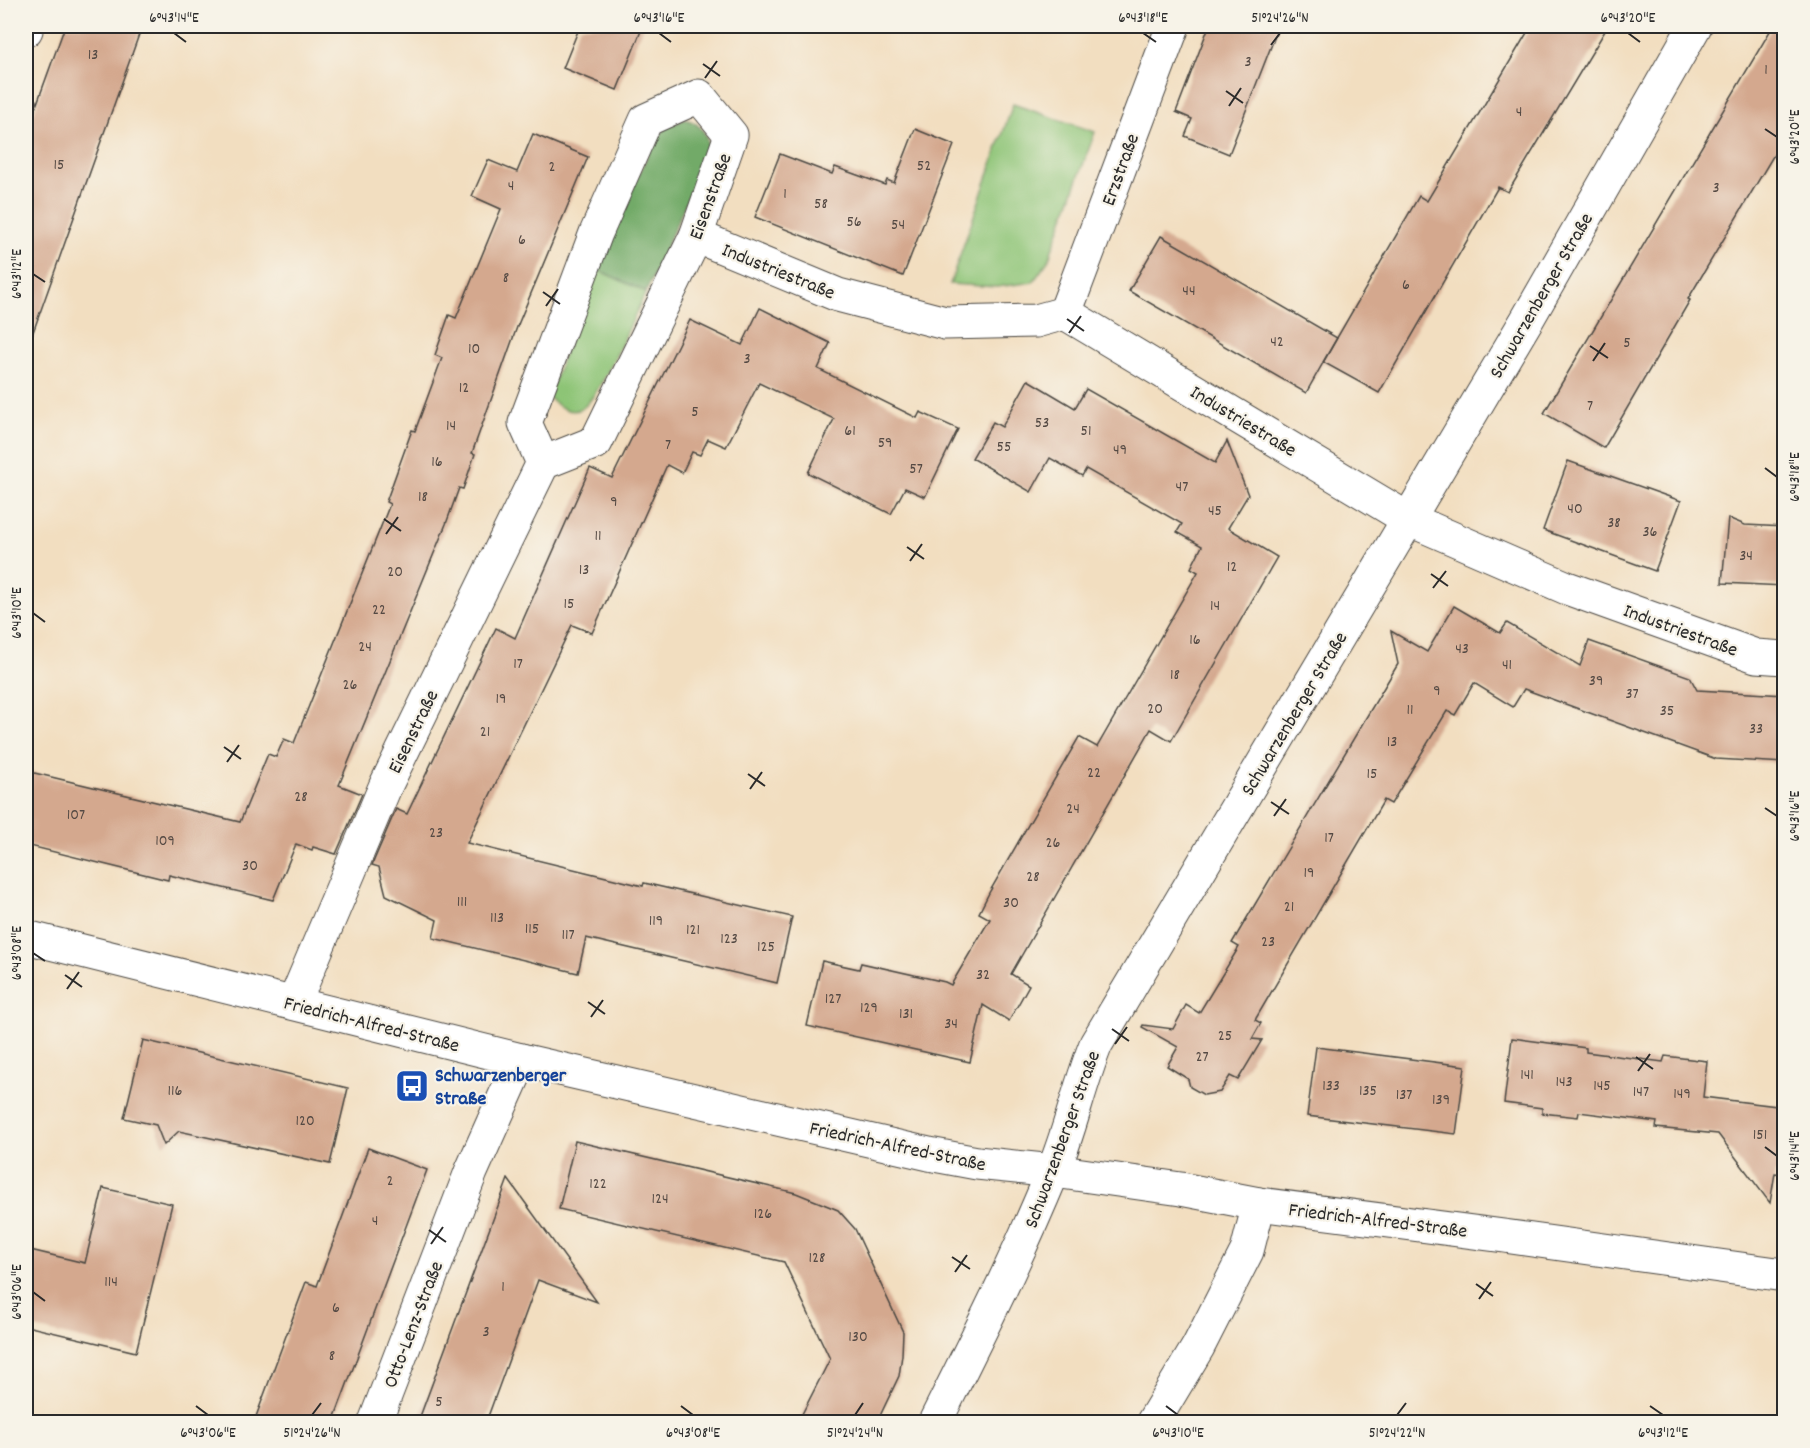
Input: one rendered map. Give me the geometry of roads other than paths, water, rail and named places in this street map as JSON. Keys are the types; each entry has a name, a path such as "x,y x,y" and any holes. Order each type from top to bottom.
{"street":[{"name":"Erzstraße","path":"1065,313 1173,26"},
{"name":"Schwarzenberger Straße","path":"935,1422 1012,1266 1053,1171 1096,1044 1528,318 1695,26"},
{"name":"Eisenstraße","path":"294,1003 385,787 543,463 596,442 696,236 731,135 699,96 646,120 596,233 525,423 543,463"},
{"name":"Industriestraße","path":"696,236 838,295 945,323 1036,321 1065,313 1408,519 1567,588 1756,656 1785,658"},
{"name":"Friedrich-Alfred-Straße","path":"26,937 521,1060 929,1154 977,1163 1180,1189 1259,1204 1785,1275"},
{"name":"Otto-Lenz-Straße","path":"375,1422 471,1172 521,1060"},
{"path":"1153,1422 1198,1347 1247,1251 1259,1204"}],"place":[{"name":"Schwarzenberger Straße","path":"412,1086"}]}
